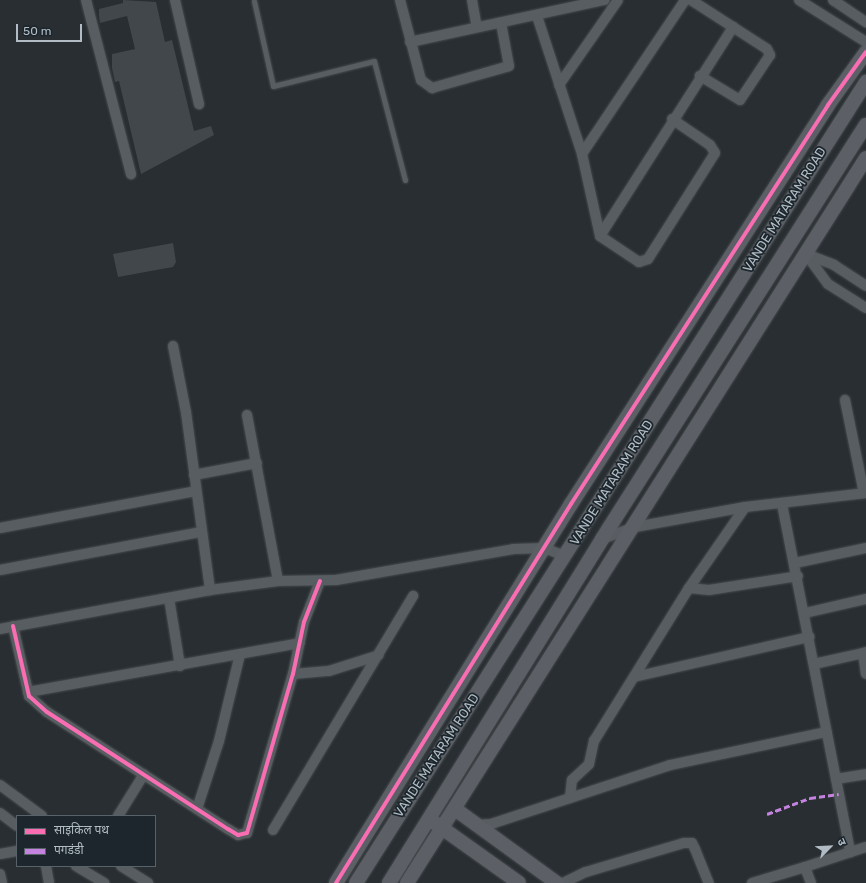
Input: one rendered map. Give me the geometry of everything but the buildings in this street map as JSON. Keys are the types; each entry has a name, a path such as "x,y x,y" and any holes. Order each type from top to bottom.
{"street":[{"path":"86,0 131,174"},
{"path":"175,0 199,104"},
{"path":"400,0 421,80 426,85 438,87 510,66 501,23"},
{"path":"472,0 478,27"},
{"path":"410,42 537,16 605,0"},
{"path":"559,85 618,0"},
{"path":"582,154 685,0"},
{"path":"691,0 766,49 770,55 745,96 737,100 700,76"},
{"path":"799,0 866,42"},
{"path":"833,0 866,22"},
{"path":"537,16 582,154 600,236 639,262 648,259 712,161 715,153 710,145 672,119"},
{"path":"600,236 672,119 733,27"},
{"path":"336,883 544,548 828,105 866,52"},
{"name":"VANDE MATARAM ROAD","path":"356,883 566,556 866,82"},
{"name":"VANDE MATARAM ROAD","path":"389,883 602,538 866,125"},
{"path":"406,883 635,527 866,158"},
{"path":"806,254 834,265 866,286"},
{"path":"806,254 828,284 866,308"},
{"path":"173,346 194,475 210,590"},
{"path":"602,538 635,527 745,508 865,493 844,400"},
{"path":"247,415 278,581"},
{"path":"194,475 257,463"},
{"path":"0,528 196,491"},
{"path":"782,504 798,576 850,852"},
{"path":"570,798 572,780 589,764 594,741 689,588 745,508"},
{"path":"0,570 201,532"},
{"path":"0,629 210,590 278,581 320,581 513,549 544,548 566,556"},
{"path":"795,563 866,548"},
{"path":"689,588 709,590 798,576"},
{"path":"13,626 28,692 48,712 238,835 247,833 293,674 300,643 320,581"},
{"path":"273,830 413,596"},
{"path":"169,598 180,666"},
{"path":"805,613 866,599"},
{"path":"634,677 809,637"},
{"path":"28,692 180,666 300,643"},
{"path":"814,664 865,653 866,674"},
{"path":"197,809 219,741 240,654"},
{"path":"293,674 329,671 379,655"},
{"path":"474,825 491,824 670,765 827,732"},
{"path":"119,815 144,774"},
{"path":"836,779 866,774"},
{"path":"0,785 40,815"},
{"path":"27,806 31,815"},
{"path":"455,809 474,825 557,883"},
{"path":"0,813 16,825"},
{"path":"429,819 519,883"},
{"path":"562,883 586,872 692,843 709,883"},
{"path":"752,883 866,848"},
{"path":"0,854 16,851"},
{"path":"46,867 49,883"},
{"path":"123,867 148,883"},
{"path":"805,867 811,883"},
{"path":"82,868 104,883"},
{"path":"0,874 2,883"}],"lane":[{"path":"256,0 273,86 374,61 405,180"}],"marked path":[{"path":"767,814 810,798 839,794"}],"cycle path":[{"path":"336,883 571,504 828,105 866,52"},
{"path":"13,626 29,696 47,712 238,835 247,833 293,674 304,622 320,581"}]}
